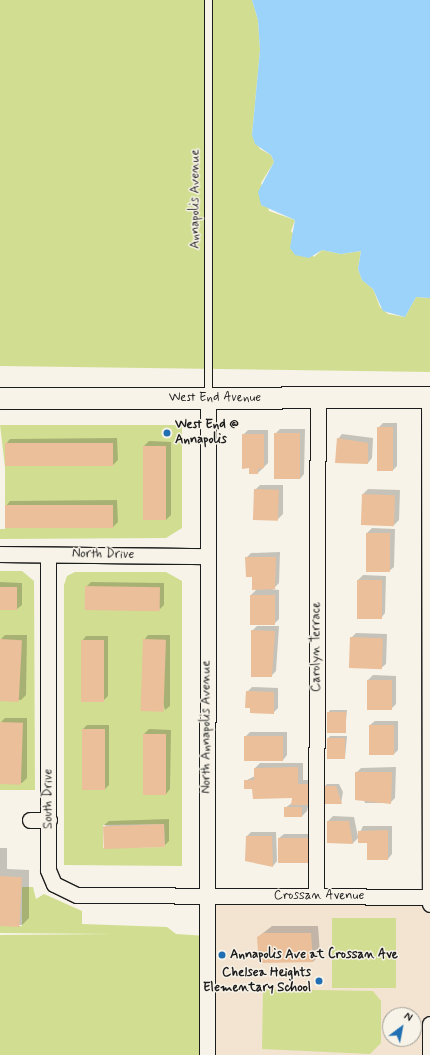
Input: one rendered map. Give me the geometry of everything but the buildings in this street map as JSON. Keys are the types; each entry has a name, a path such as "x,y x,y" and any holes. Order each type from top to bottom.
{"main road":[{"name":"West End Avenue","path":"0,398 429,397"}],"street":[{"name":"Carolyn Terrace","path":"316,896 318,397"},
{"path":"429,397 430,904"},
{"name":"North Annapolis Avenue","path":"207,1055 208,398"},
{"name":"North Drive","path":"0,554 207,556"},
{"name":"South Drive","path":"48,555 49,874 54,884 64,891 77,895 208,895"},
{"path":"30,820 49,820"},
{"name":"Crossan Avenue","path":"208,895 430,897"},
{"path":"430,1024 430,1055"}],"lane":[{"name":"Annapolis Avenue","path":"208,0 208,398"}],"shaded area":[{"name":"Chelsea Heights Elementary School","path":"208,895 430,897 430,1055 207,1055"}],"green space":[{"path":"0,0 252,0 258,20 260,50 252,135 260,149 271,155 274,162 261,183 269,211 295,220 291,231 314,257 322,250 341,254 361,251 358,269 362,280 373,289 380,307 388,314 405,317 416,297 430,298 430,372 0,366"},
{"path":"0,425 182,425 182,528 166,538 0,539 0,529 5,529 5,467"},
{"path":"0,571 22,571 34,581 35,790 0,790"},
{"path":"75,572 166,572 182,581 182,866 64,865 64,585 67,576","holes":["164,824 165,847 103,848 103,825"]},
{"path":"22,887 33,887 36,899 44,894 82,911 82,924 167,927 176,934 207,936 207,1055 0,1055 0,935 114,934 0,933 0,926 22,926"},
{"path":"332,918 396,918 396,988 332,988"},
{"path":"263,989 373,991 381,1001 381,1043 370,1054 262,1049"}],"water":[{"path":"252,0 430,0 430,298 416,297 405,317 383,311 373,289 362,280 358,269 361,251 341,254 322,250 309,258 295,255 290,248 295,220 261,205 258,192 274,162 271,155 255,144 252,135 260,50 258,20"}],"place":[{"name":"West End @ Annapolis","path":"167,433"},
{"name":"Annapolis Ave at Crossan Ave","path":"222,955"},
{"name":"Chelsea Heights Elementary School","path":"319,981"}]}
